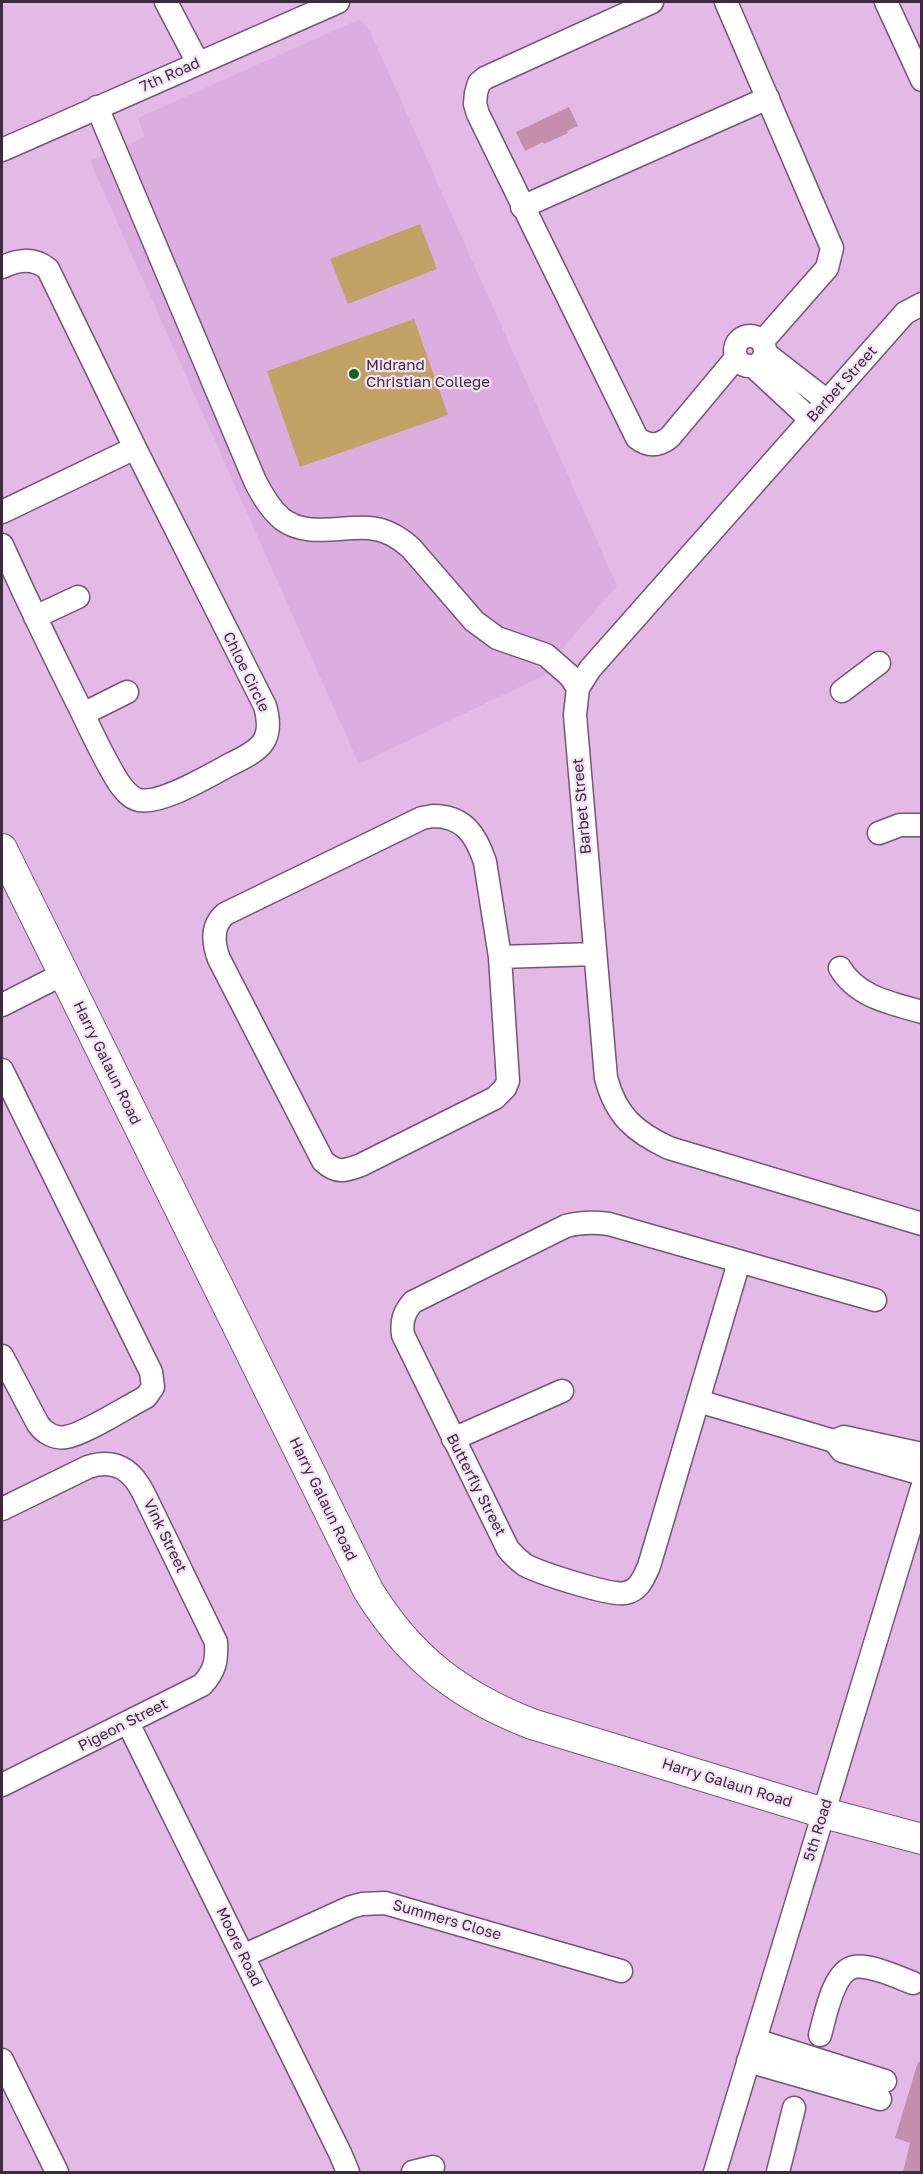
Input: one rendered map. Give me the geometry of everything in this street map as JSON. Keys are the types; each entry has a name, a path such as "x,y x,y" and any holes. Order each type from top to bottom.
{"main road":[{"name":"Harry Galaun Road","path":"2,849 368,1590 396,1632 454,1686 504,1713 532,1724 824,1813 921,1839"}],"street":[{"path":"166,2 198,63"},
{"name":"7th Road","path":"2,150 338,2"},
{"path":"652,2 485,78 478,83 475,104 522,207 631,428 645,443 658,444 670,437 754,355 827,268 832,248 726,2"},
{"path":"886,2 921,80"},
{"path":"522,207 768,98"},
{"path":"97,107 255,481 273,510 284,520 298,527 311,530 369,528 380,530 404,541 474,621 497,638 546,655 570,676 578,688"},
{"name":"Chloe Circle","path":"2,267 17,261 30,260 48,269 265,706 268,732 264,743 246,758 160,799 136,800 128,794 119,782 83,714 2,545"},
{"name":"Barbet Street","path":"921,304 905,313 590,669 578,688 574,715 606,1078 616,1106 636,1129 669,1148 921,1224"},
{"path":"754,355 827,401"},
{"path":"754,355 810,419"},
{"path":"2,512 135,448"},
{"path":"35,617 78,597"},
{"path":"842,692 879,663"},
{"path":"83,714 127,692"},
{"path":"444,816 466,825 481,848 500,957 509,1072 508,1081 501,1094 361,1165 340,1171 331,1169 323,1161 219,959 214,937 216,926 225,914 422,818 444,816"},
{"path":"879,833 900,825 921,825"},
{"path":"500,957 596,954"},
{"path":"840,968 855,988 890,1003 921,1012"},
{"path":"2,1005 63,974"},
{"path":"2,1070 114,1293 151,1372 153,1387 146,1397 74,1436 59,1437 42,1430 2,1356"},
{"name":"Butterfly Street","path":"739,1262 649,1566 640,1584 625,1593 602,1590 538,1571 516,1558 508,1549 403,1335 401,1326 404,1315 413,1302 566,1226 579,1222 609,1224 875,1300"},
{"path":"453,1439 562,1391"},
{"path":"698,1401 834,1441 842,1451 921,1474"},
{"path":"834,1441 844,1437 921,1454"},
{"name":"Vink Street","path":"2,1509 88,1467 101,1463 124,1469 133,1476 144,1494 216,1642"},
{"name":"5th Road","path":"714,2172 917,1518 921,1488"},
{"name":"Pigeon Street","path":"2,1785 202,1685 215,1668 216,1642"},
{"name":"Moore Road","path":"128,1723 348,2172"},
{"name":"Summers Close","path":"243,1956 351,1907 386,1903 621,1971"},
{"path":"820,2035 830,1999 841,1974 853,1967 867,1967 913,1983"},
{"path":"751,2051 882,2090"},
{"path":"2,2060 57,2172"},
{"path":"778,2172 794,2108"}],"shaded area":[{"name":"Midrand Christian College","path":"360,19 371,33 617,586 553,659 553,671 359,764 90,161 145,137 138,118"},
{"path":"420,224 437,269 348,304 330,259"},
{"path":"414,319 448,415 300,467 267,371"}],"building":[{"path":"569,107 578,126 567,131 568,133 525,151 516,132"},
{"path":"918,2062 921,2062 921,2172 903,2172 910,2143 895,2138"}],"place":[{"name":"Midrand Christian College","path":"354,374"}]}
